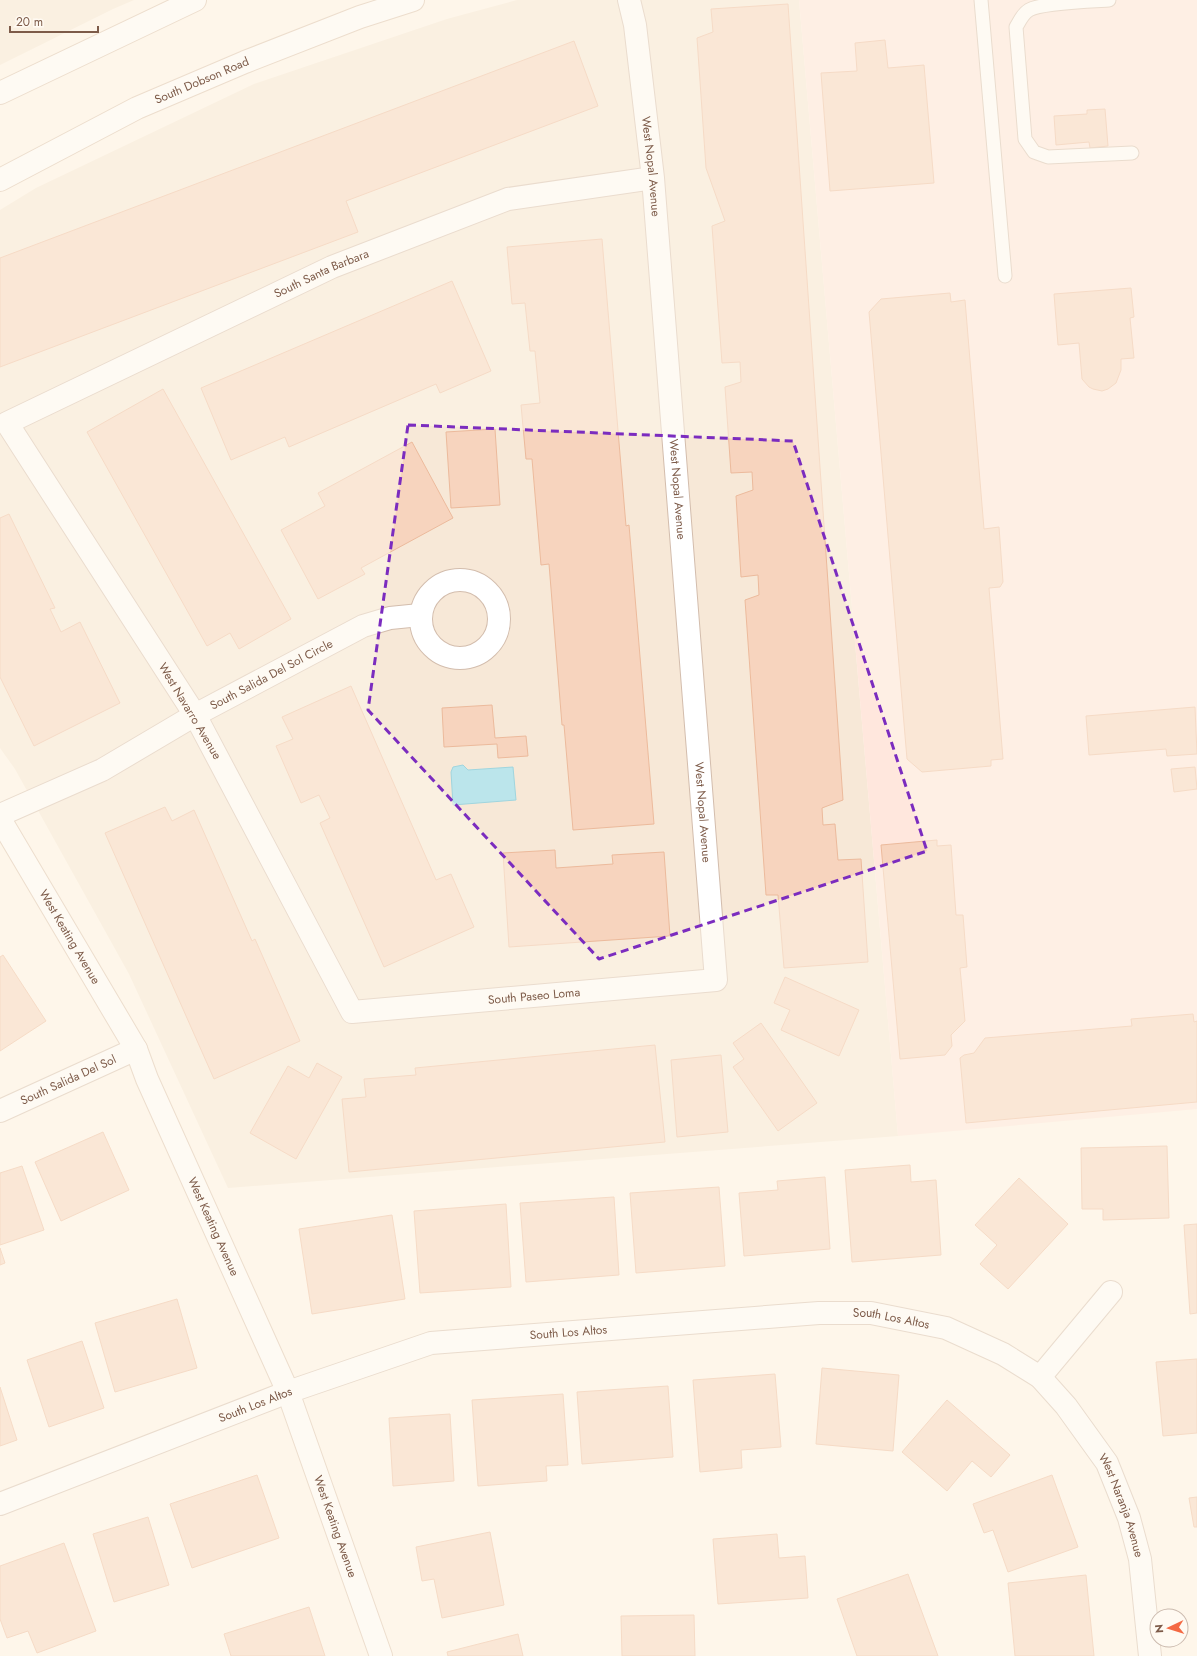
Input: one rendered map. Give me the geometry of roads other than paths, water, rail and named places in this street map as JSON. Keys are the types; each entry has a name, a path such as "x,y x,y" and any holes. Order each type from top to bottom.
{"street":[{"path":"0,93 195,0"},
{"name":"South Dobson Road","path":"0,180 138,108 245,62 360,17 413,0"},
{"name":"West Nopal Avenue","path":"629,0 635,25 653,178 716,980"},
{"name":"South Santa Barbara","path":"7,423 332,267 508,199 653,178"},
{"name":"West Navarro Avenue","path":"7,423 195,715 352,1012"},
{"name":"South Salida Del Sol Circle","path":"0,815 102,770 195,715 363,626 390,618 420,615"},
{"name":"West Keating Avenue","path":"0,820 136,1049 147,1079 288,1392 381,1656"},
{"name":"South Paseo Loma","path":"352,1012 716,980"},
{"name":"South Salida Del Sol","path":"0,1111 136,1049"},
{"path":"1040,1377 1111,1292"},
{"name":"South Los Altos","path":"0,1504 288,1392 431,1343 819,1313 871,1313 946,1328 1003,1354 1040,1377"},
{"name":"West Naranja Avenue","path":"1040,1377 1066,1406 1107,1463 1129,1518 1140,1560 1150,1656"}],"lane":[{"path":"981,0 1005,276"},
{"path":"1109,0 1057,4 1030,9 1023,14 1016,27 1024,127 1026,139 1034,152 1048,157 1132,153"}],"water":[{"path":"463,765 468,770 513,767 516,800 453,805 451,772 453,767"}]}
